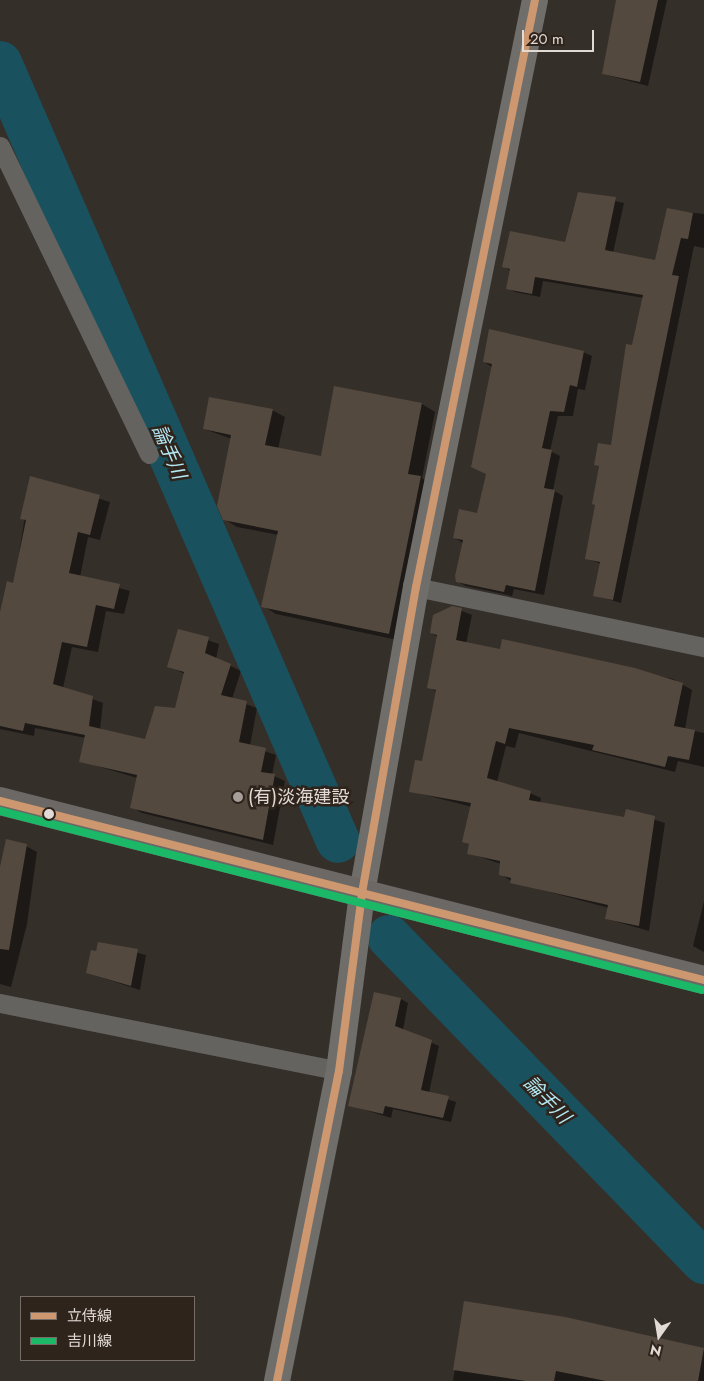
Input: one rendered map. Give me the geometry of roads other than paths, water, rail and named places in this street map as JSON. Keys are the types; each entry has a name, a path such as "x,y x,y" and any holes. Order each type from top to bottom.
{"highway":[{"path":"0,801 704,980"}],"street":[{"path":"277,1381 338,1071 362,893 416,587 535,0"},
{"path":"0,146 149,454"},
{"path":"416,587 704,647"},
{"path":"0,1003 338,1071"}],"waterway":[{"name":"論手川","path":"0,63 338,841"},
{"name":"論手川","path":"389,937 704,1262"}],"place":[{"name":"(有)淡海建設","path":"238,797"}]}
